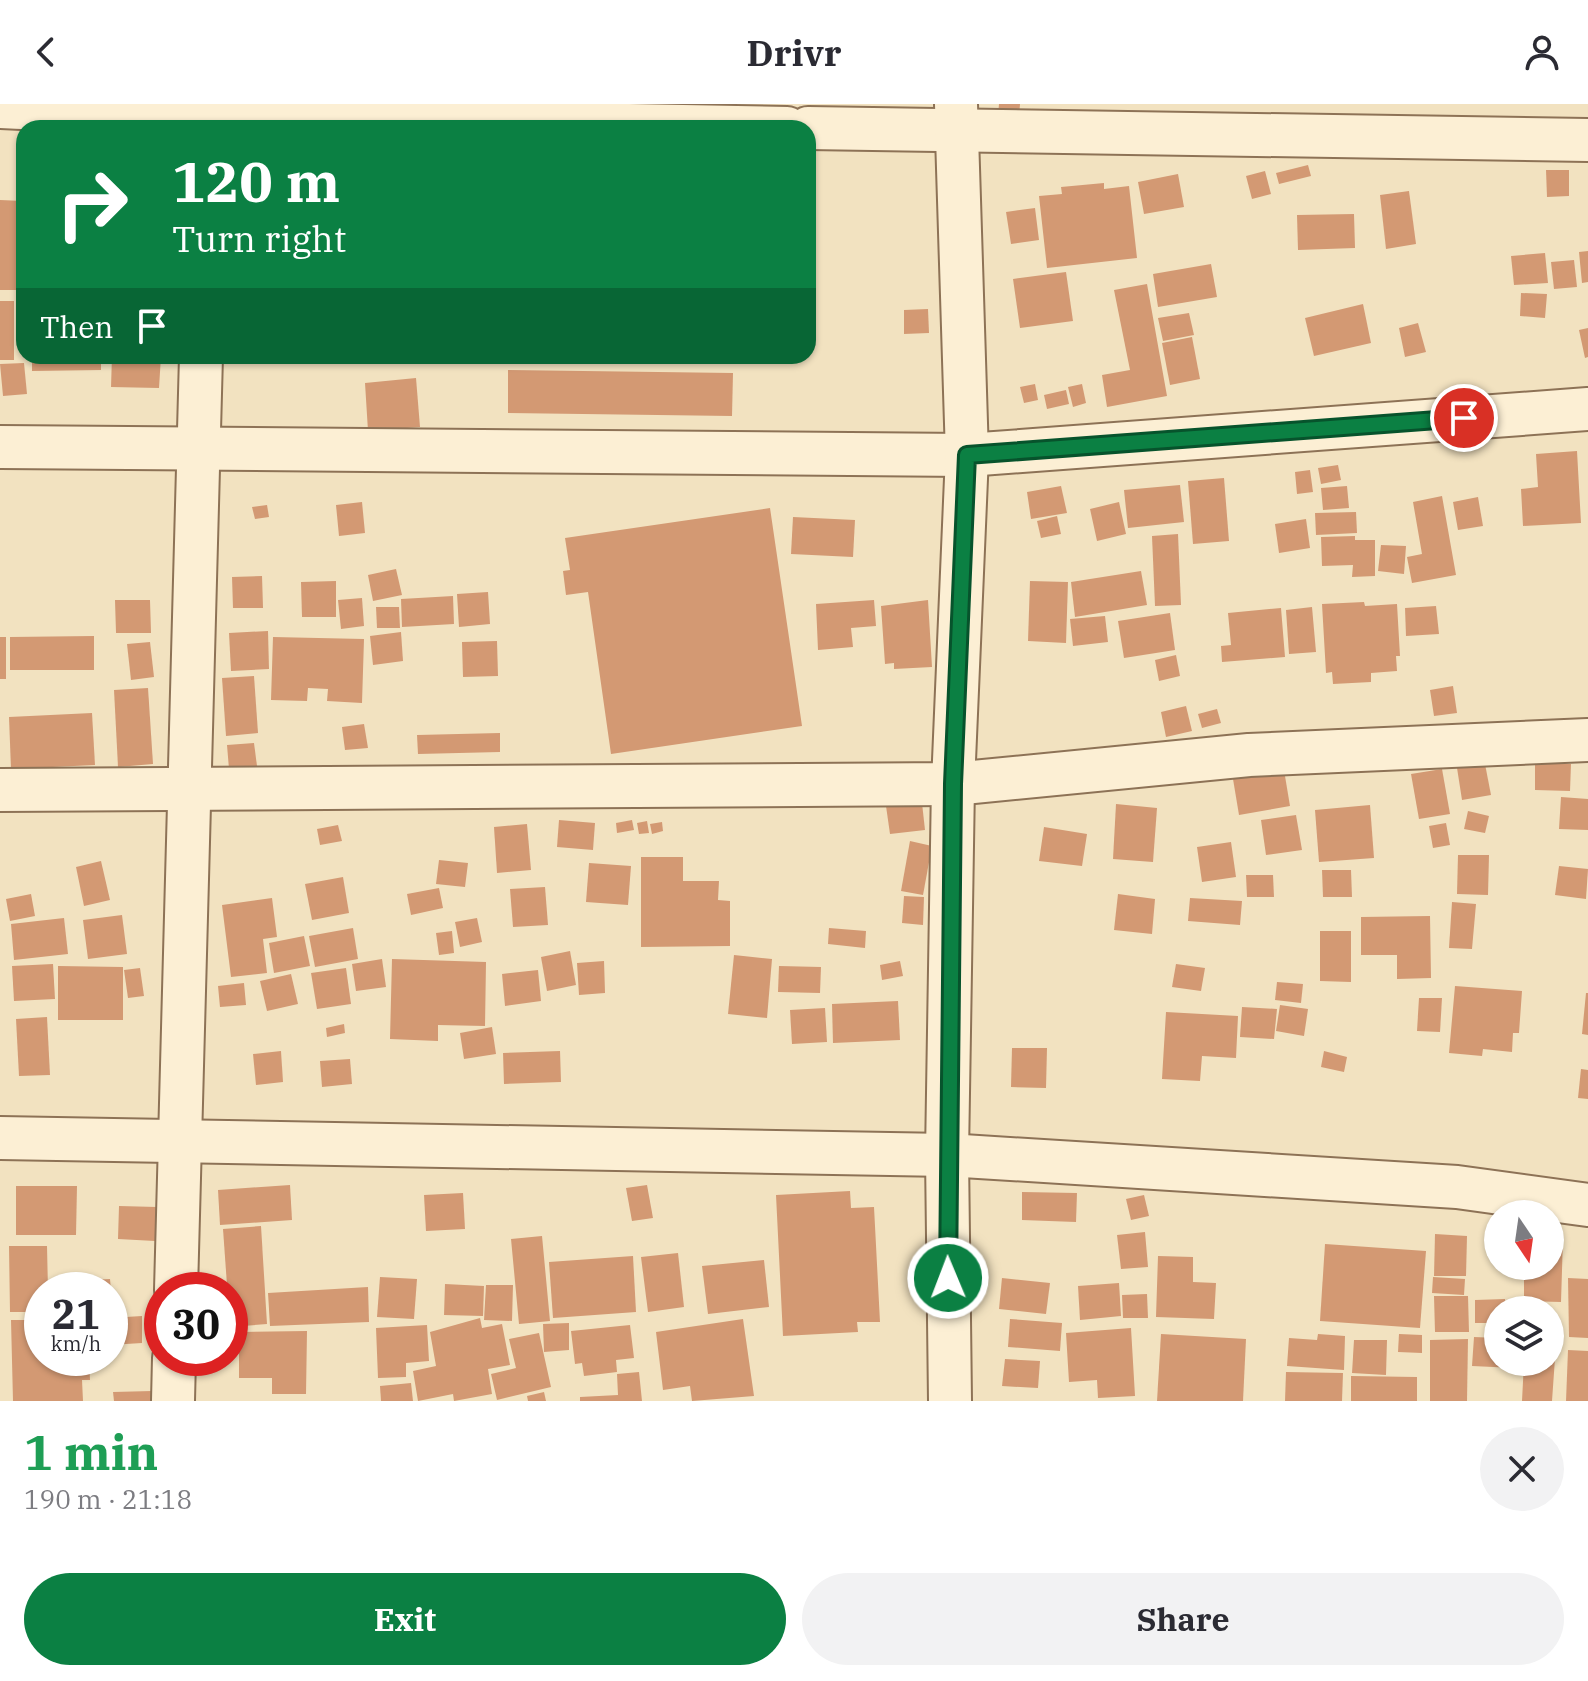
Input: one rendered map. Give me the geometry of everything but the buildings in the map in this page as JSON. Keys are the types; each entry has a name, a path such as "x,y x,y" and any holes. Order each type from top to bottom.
{"street":[{"path":"0,107 401,120"},
{"path":"816,127 956,118 1588,140"},
{"path":"950,1401 947,1155 953,784 967,455 956,118"},
{"path":"177,1272 201,364"},
{"path":"0,447 967,455 1588,409"},
{"path":"0,790 953,784 1249,755 1588,740"},
{"path":"0,1138 947,1155 1457,1187 1588,1205"},
{"path":"173,1401 174,1376"}],"route":[{"path":"948,1278 953,784 967,455 1464,418"}]}
